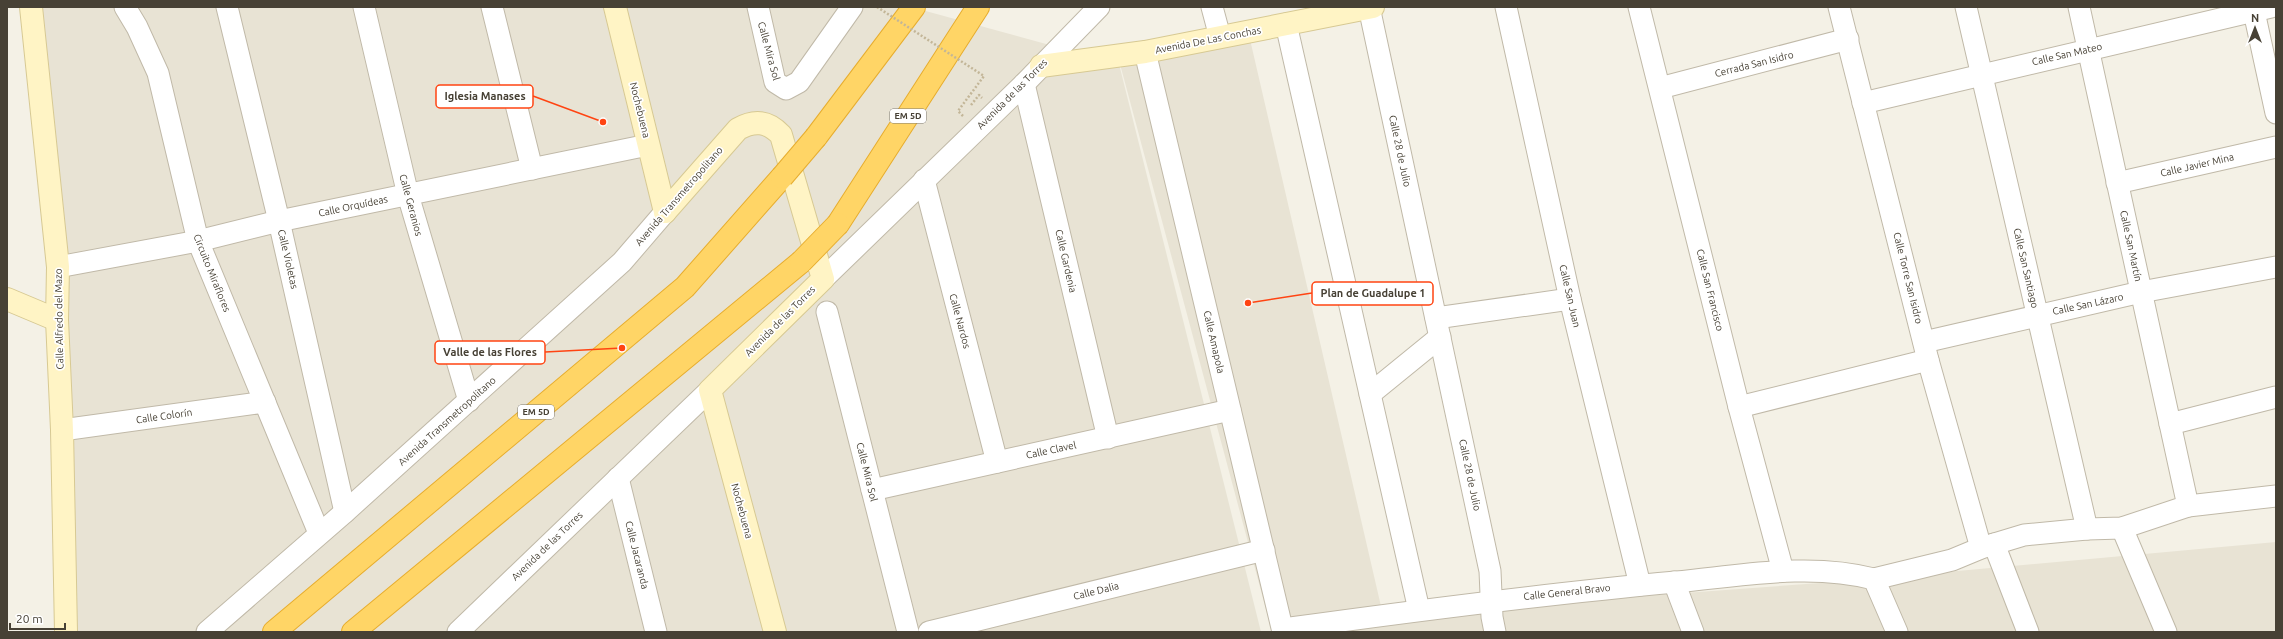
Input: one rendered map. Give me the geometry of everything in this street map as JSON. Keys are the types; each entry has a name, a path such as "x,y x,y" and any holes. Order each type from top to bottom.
{"highway":[{"name":"EM 5D","path":"274,632 685,287 816,137 914,7"},
{"name":"EM 5D","path":"353,632 800,262 838,224 978,7"}],"street":[{"name":"Calle Alfredo del Mazo","path":"31,7 58,267 57,320 62,430 66,632"},
{"name":"Circuito Miraflores","path":"125,7 137,27 158,73 198,241 319,533"},
{"name":"Calle Violetas","path":"228,7 279,221 345,512"},
{"name":"Calle Geranios","path":"364,7 408,195 468,401"},
{"path":"492,7 532,169"},
{"name":"Nochebuena","path":"615,7 665,212"},
{"name":"Calle Mira Sol","path":"758,7 775,82 780,87 786,89 799,82 852,7"},
{"name":"Avenida de las Torres","path":"458,632 710,390 1024,84 1099,7"},
{"path":"1212,7 1220,37"},
{"name":"Avenida De Las Conchas","path":"1041,66 1145,52 1370,7"},
{"name":"Calle 28 de Julio","path":"1370,7 1490,571 1492,617 1495,632"},
{"name":"Calle San Juan","path":"1506,7 1570,299 1640,585"},
{"name":"Calle San Francisco","path":"1639,7 1739,407 1784,572"},
{"name":"Calle Torre San Isidro","path":"1840,7 1926,351 1988,546 2028,632"},
{"name":"Calle San Santiago","path":"1966,7 2036,315 2087,529"},
{"name":"Calle San Martín","path":"2079,7 2188,506"},
{"path":"2260,8 2276,113"},
{"name":"Calle San Mateo","path":"1863,103 2260,8"},
{"path":"1286,24 1419,610"},
{"name":"Cerrada San Isidro","path":"1660,88 1848,39"},
{"name":"Calle Amapola","path":"1145,52 1283,630"},
{"name":"Calle Gardenia","path":"1024,84 1108,438"},
{"name":"Avenida Transmetropolitano","path":"207,632 319,533 345,512 622,262 738,129 749,123 763,123 774,127 781,135 823,279"},
{"name":"Calle Orquídeas","path":"58,267 198,241 279,221 648,145"},
{"name":"Calle Javier Mina","path":"2118,183 2276,147"},
{"name":"Calle Nardos","path":"924,180 997,462"},
{"name":"Calle San Lázaro","path":"1739,407 1926,351 2036,315 2141,292 2276,266"},
{"path":"7,299 57,320"},
{"path":"1370,394 1438,327 1570,299"},
{"name":"Calle Mira Sol","path":"827,312 908,632"},
{"name":"Nochebuena","path":"710,390 775,632"},
{"path":"2170,424 2276,396"},
{"name":"Calle Colorín","path":"62,430 265,402"},
{"name":"Calle Clavel","path":"872,490 1230,410"},
{"name":"Calle Jacaranda","path":"618,478 656,632"},
{"path":"1897,632 1874,579 1952,560 1988,546 2024,535 2087,529 2122,528 2188,506 2276,496"},
{"path":"2122,528 2166,632"},
{"name":"Calle Dalia","path":"929,632 1264,550"},
{"name":"Calle General Bravo","path":"1283,630 1492,600 1784,572 1852,573 1874,579"},
{"path":"1674,582 1693,632"}],"path":[{"path":"877,7 984,76"}],"shaded area":[{"path":"37,7 911,7 1119,64 1261,632 67,632"},
{"path":"1249,35 1383,615 1848,581 2276,542 2276,632 1272,632 1120,64"}],"place":[{"name":"Iglesia Manases","path":"603,122"},
{"name":"Plan de Guadalupe 1","path":"1248,303"},
{"name":"Valle de las Flores","path":"622,348"}]}
